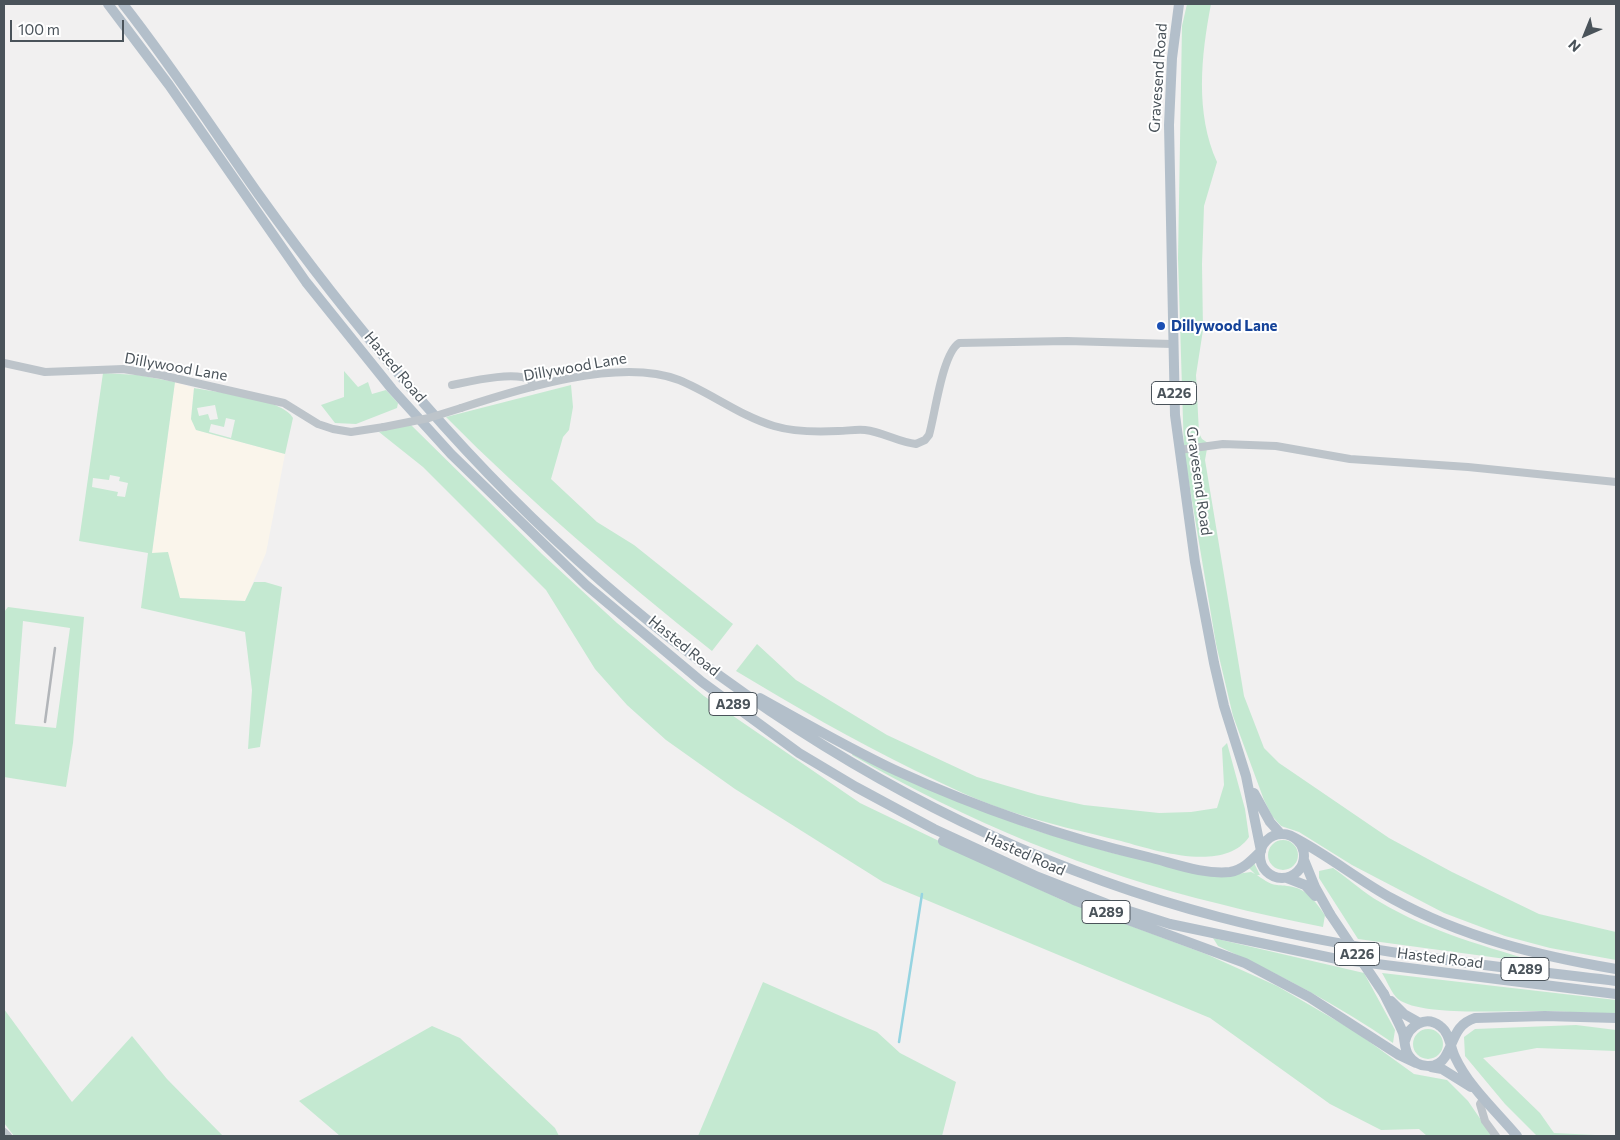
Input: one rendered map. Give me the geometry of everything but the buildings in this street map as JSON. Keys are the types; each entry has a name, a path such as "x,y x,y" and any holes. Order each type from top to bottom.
{"main road":[{"name":"Hasted Road","path":"108,4 168,85 306,282 392,389 451,454 586,585 702,682 799,753 934,829 1038,877 1170,924 1336,959 1616,994"},
{"name":"Hasted Road","path":"123,4 316,273 402,379 480,464 546,530 653,624 793,728 856,767 984,832 1051,861 1112,884 1221,917 1309,937 1418,955 1616,981"},
{"name":"Gravesend Road","path":"1179,4 1172,58 1168,125 1174,415 1195,562 1214,663 1224,706 1246,776 1261,851"},
{"name":"A289","path":"718,674 897,770 991,810 1056,833 1156,859 1222,872 1235,871 1246,866 1261,851"},
{"name":"A289","path":"799,753 858,796 959,849 1074,900 1245,963 1309,997 1399,1056 1416,1063"},
{"name":"Gravesend Road","path":"1246,776 1264,812 1279,832"},
{"path":"1279,832 1293,837 1303,847 1304,860 1299,871 1287,878 1274,877 1266,871 1262,863 1261,851 1269,838 1279,832"},
{"name":"A289","path":"1293,837 1312,846 1391,898 1448,925 1515,948 1616,969"},
{"name":"A226","path":"1304,860 1315,887 1330,914"},
{"name":"A226","path":"1287,878 1309,888 1330,914 1384,994 1405,1042"},
{"name":"A226","path":"1384,994 1404,1014 1420,1023"},
{"path":"1428,1066 1439,1063 1445,1057 1461,1026 1476,1018 1544,1016 1616,1018"},
{"path":"1481,1094 1442,1069 1416,1063 1409,1057 1405,1042 1407,1032 1412,1026 1430,1021 1438,1024 1448,1035 1450,1045 1459,1064 1481,1094 1518,1136"}],"street":[{"name":"Dillywood Lane","path":"4,364 45,372 123,370 161,375 284,403 318,424 351,432 428,418 533,387 605,373 632,370 656,373 679,380 774,426 821,431 863,430 884,433 916,444 925,440 929,435 951,352 960,343 1067,341 1172,344"},
{"path":"452,385 497,378 525,377 532,380 533,387"},
{"path":"1179,450 1224,444 1276,446 1350,459 1468,467 1616,482"},
{"path":"1481,1094 1480,1104 1482,1111 1496,1136"},
{"path":"4,1132 8,1136"}],"shaded area":[{"path":"175,382 194,388 191,418 196,430 285,454 266,553 245,601 180,598 152,553"}],"green space":[{"path":"1187,4 1211,4 1202,84 1205,124 1217,162 1204,206 1202,264 1203,330 1196,375 1199,433 1202,439 1208,443 1205,460 1244,696 1264,748 1279,763 1389,838 1452,872 1539,914 1616,932 1616,960 1550,948 1505,936 1444,913 1352,865 1299,832 1281,826 1272,816 1264,800 1233,716 1216,644 1184,453 1178,258 1182,26"},
{"path":"344,371 358,387 368,382 372,394 386,390 398,403 397,408 356,424 335,423 321,405 344,397"},
{"path":"103,373 138,375 175,382 152,553 168,552 180,598 245,601 254,582 265,582 282,587 260,747 248,749 252,690 245,632 141,608 148,553 79,541","holes":["110,475 120,477 119,481 128,483 125,497 117,496 118,492 92,487 93,478 109,480"]},
{"path":"571,385 573,407 569,430 563,437 551,479 597,522 634,545 733,624 712,651 575,538 446,417"},
{"path":"194,388 264,401 287,411 293,418 285,454 196,430 191,419","holes":["215,405 218,419 210,420 208,414 199,416 197,408","226,418 235,420 231,438 209,432 211,424 224,427"]},
{"path":"410,424 542,554 617,623 704,696 860,803 1064,901 1206,954 1277,986 1356,1032 1414,1074 1447,1080 1468,1101 1492,1136 1427,1136 1419,1129 1381,1130 1330,1104 1210,1018 883,882 735,789 666,740 627,705 595,669 546,590 423,467 379,432"},
{"path":"8,607 84,617 73,743 66,787 4,777 4,612","holes":["23,621 70,628 56,728 15,724"]},
{"path":"757,644 796,680 887,735 977,777 1038,795 1084,805 1159,813 1191,812 1217,808 1224,785 1222,748 1227,743 1245,809 1249,837 1238,848 1224,854 1207,857 1171,854 1053,824 987,803 869,747 736,671"},
{"path":"853,752 969,806 1034,830 1116,854 1229,875 1251,872 1255,874 1249,868 1254,863 1260,875 1257,875 1263,879 1275,885 1298,889 1312,898 1325,915 1323,927 1172,891 1077,861 1030,843 939,802 852,755"},
{"path":"1283,840 1294,844 1298,855 1294,866 1283,870 1272,866 1268,855 1272,844"},
{"path":"1333,868 1362,890 1399,913 1460,938 1543,964 1358,939 1319,878 1319,871"},
{"path":"1213,938 1364,973 1395,1030 1393,1043 1308,991 1218,946"},
{"path":"1382,973 1616,1000 1616,1014 1545,1011 1464,1011 1425,1008 1409,1005 1398,999"},
{"path":"763,982 877,1032 900,1053 956,1082 942,1136 698,1136"},
{"path":"4,1009 72,1102 132,1036 167,1079 223,1136 14,1136 4,1123"},
{"path":"1576,1025 1616,1030 1616,1051 1537,1048 1483,1058 1540,1113 1554,1133 1616,1136 1537,1136 1505,1104 1465,1056 1464,1037 1475,1029"},
{"path":"432,1026 460,1038 555,1128 559,1136 340,1136 299,1101"},
{"path":"1428,1029 1439,1033 1443,1044 1439,1055 1428,1059 1417,1055 1413,1044 1417,1033"}],"waterway":[{"path":"899,1042 922,894"}],"railway":[{"path":"45,722 55,648"}],"place":[{"name":"Dillywood Lane","path":"1161,326"}]}
